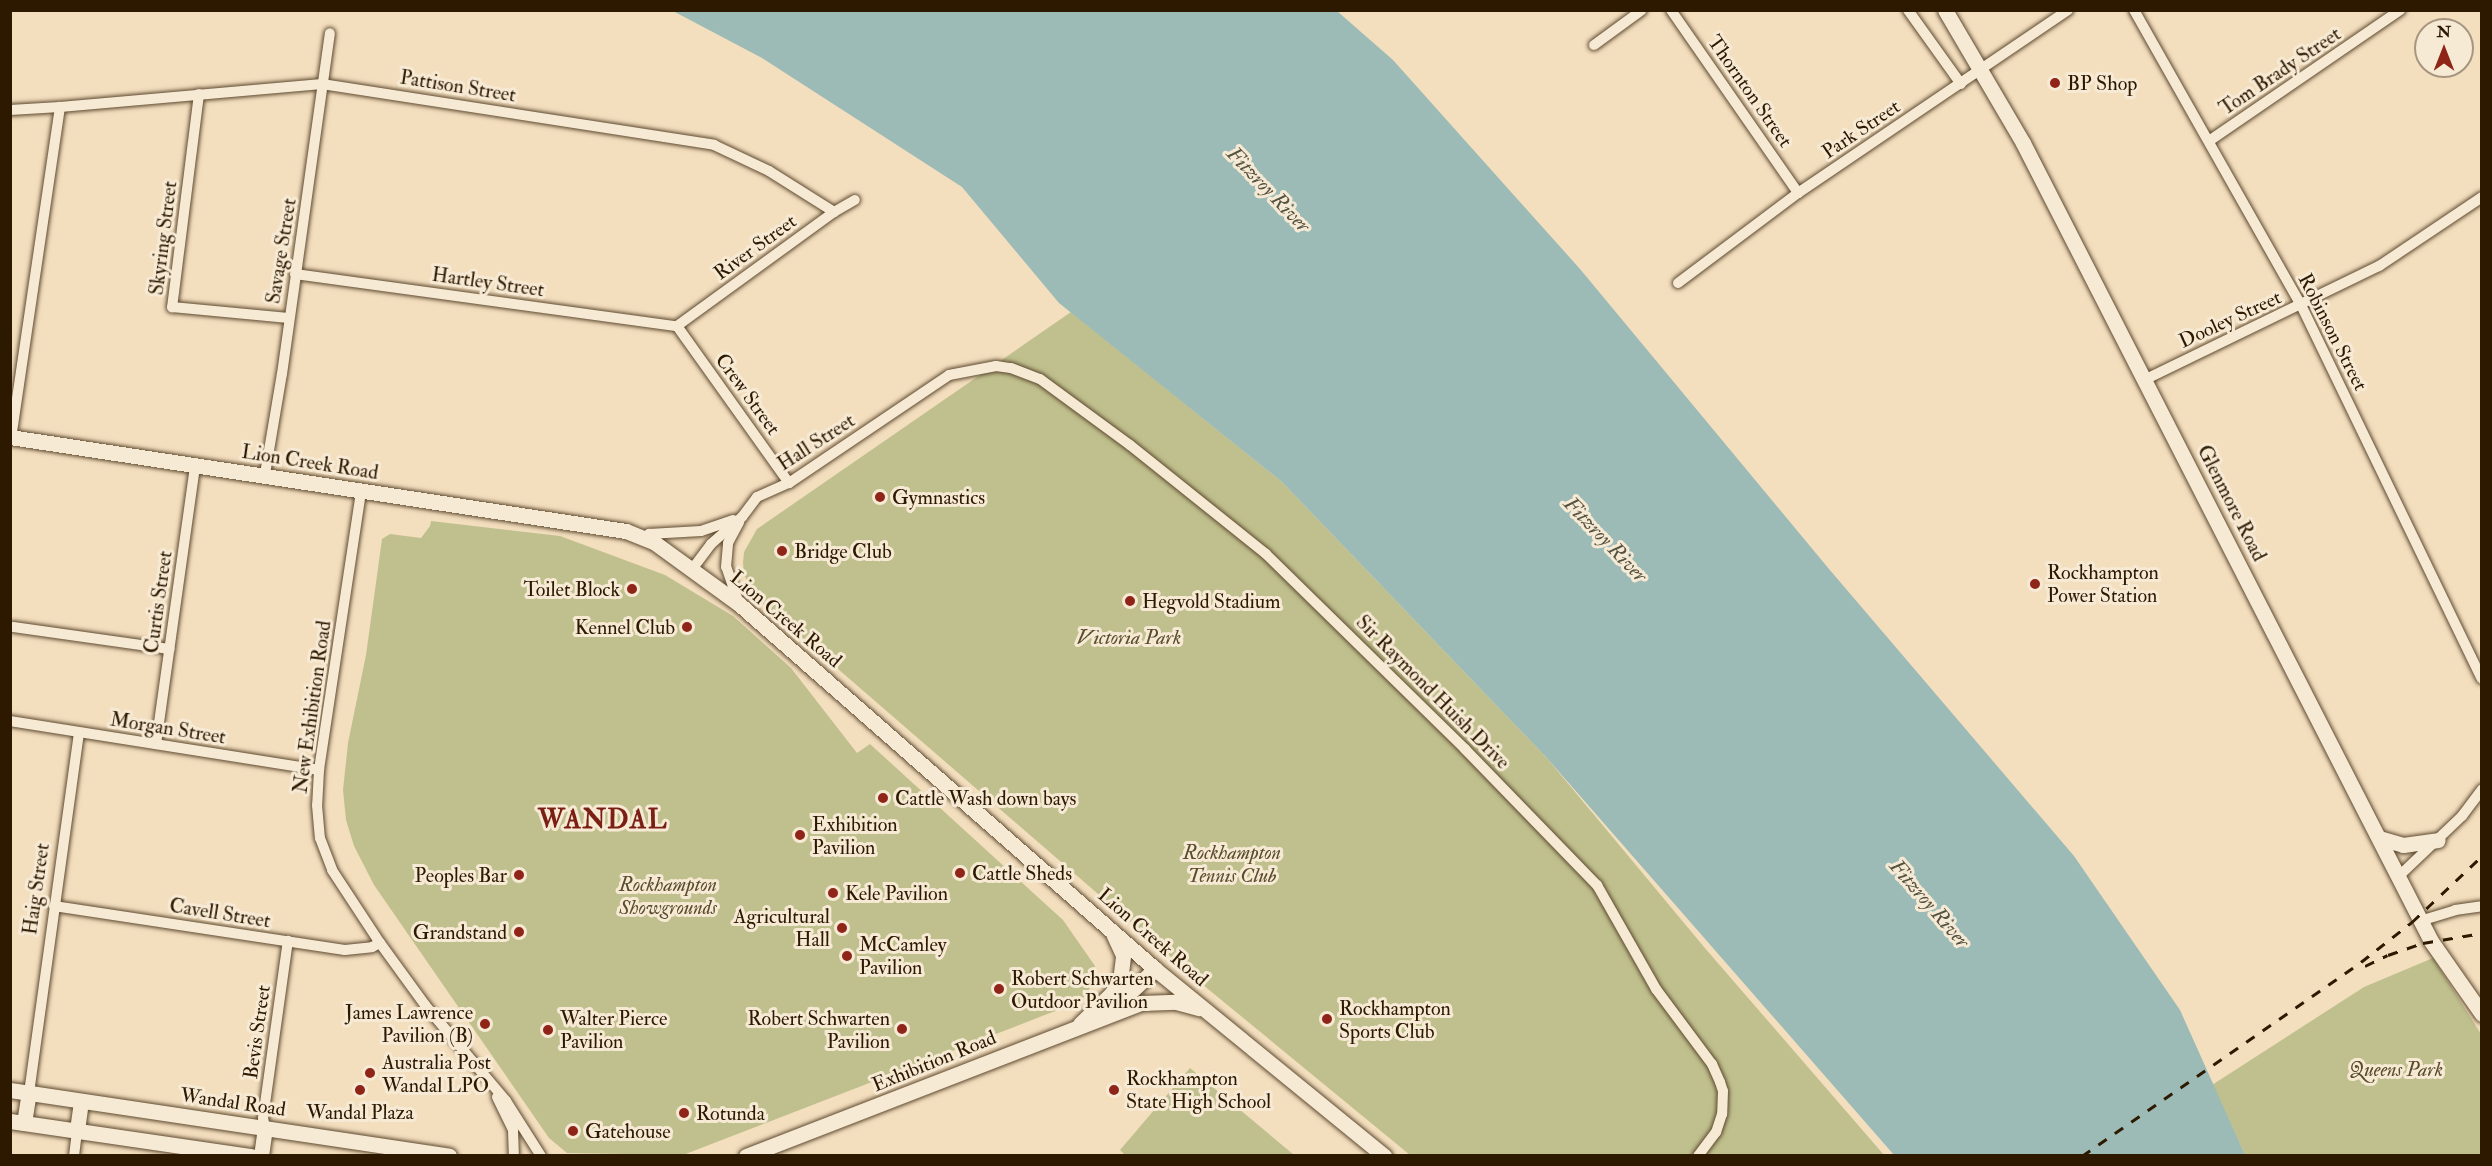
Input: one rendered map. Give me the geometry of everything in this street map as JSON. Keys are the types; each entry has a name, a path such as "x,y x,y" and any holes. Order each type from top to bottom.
{"street":[{"path":"1594,45 1642,10"},
{"name":"Thornton Street","path":"1671,10 1798,193"},
{"path":"1908,10 1960,84"},
{"name":"Glenmore Road","path":"1945,10 2023,142 2146,379 2420,921 2453,977 2481,1014"},
{"name":"Park Street","path":"1678,283 1798,193 1982,71 2068,10"},
{"name":"Robinson Street","path":"2134,10 2301,305 2481,679"},
{"name":"Tom Brady Street","path":"2209,141 2400,10"},
{"name":"Savage Street","path":"265,474 310,186 330,33"},
{"name":"Pattison Street","path":"10,110 322,84 714,146 769,171 834,212"},
{"name":"Skyring Street","path":"200,94 172,307 288,318"},
{"path":"11,437 60,107"},
{"name":"Dooley Street","path":"2146,379 2379,266 2481,197"},
{"name":"River Street","path":"677,326 834,212 855,200"},
{"name":"Hartley Street","path":"295,274 677,326"},
{"name":"Crew Street","path":"677,326 789,483"},
{"name":"Hall Street","path":"693,568 711,544 742,517 757,497 789,483 949,375 977,368"},
{"name":"Sir Raymond Huish Drive","path":"977,368 1011,368 1040,379 1130,445 1261,549 1465,748 1592,879 1656,988 1712,1064 1720,1082 1723,1091 1722,1114 1713,1137 1698,1155"},
{"name":"Lion Creek Road","path":"11,437 265,474 361,492 626,531 645,538 693,568 739,604 1155,969 1384,1155"},
{"name":"Curtis Street","path":"156,744 195,465"},
{"name":"New Exhibition Road","path":"361,492 319,770 317,805 325,854 336,878 380,943 425,1005 460,1044 493,1089 513,1130 515,1146 513,1155"},
{"path":"645,538 649,534 701,531 742,517"},
{"path":"739,604 726,567 728,543 742,517"},
{"path":"13,627 169,650"},
{"name":"Morgan Street","path":"10,721 319,770"},
{"name":"Haig Street","path":"17,1122 29,1093 80,732"},
{"path":"2399,876 2462,816 2481,789"},
{"path":"2379,838 2403,845 2438,840"},
{"name":"Cavell Street","path":"54,906 345,950 365,948 380,943"},
{"path":"2420,921 2455,910 2481,906"},
{"name":"Exhibition Road","path":"1076,1028 1111,994 1120,981 1122,955 1110,928"},
{"name":"Bevis Street","path":"265,1128 263,1118 288,941"},
{"name":"Exhibition Road","path":"1076,1028 1126,996 1155,969"},
{"name":"Exhibition Road","path":"746,1155 1149,1002 1176,1002 1207,1010"},
{"name":"New Exhibition Road","path":"493,1089 506,1101 541,1155"},
{"name":"Wandal Road","path":"10,1090 449,1155"},
{"path":"74,1155 81,1101"},
{"path":"17,1122 250,1155"},
{"path":"261,1155 265,1128"},
{"name":"Exhibition Road","path":"758,1155 808,1133"}],"green space":[{"name":"Victoria Park","path":"1071,312 1282,482 1546,757 1704,947 1884,1155 1410,1155 1208,989 757,599 744,575 743,563 744,552 757,529"},
{"name":"Rockhampton Showgrounds","path":"431,521 560,536 665,575 733,616 791,668 857,753 870,744 1063,920 1095,966 1095,981 1081,1001 683,1155 567,1153 549,1138 374,885 354,846 346,820 343,790 348,743 366,655 382,539 390,534 421,538"},
{"name":"Queens Park","path":"2433,958 2481,1034 2481,1155 2245,1155 2212,1085 2364,987"},
{"path":"1190,1068 1294,1155 1126,1156 1120,1150"}],"water":[{"name":"Fitzroy River","path":"673,11 1337,11 1393,60 1580,269 1829,569 2074,856 2180,1010 2245,1155 1894,1155 1546,757 1282,482 1059,303 962,187 762,58"}],"railway":[{"path":"2082,1156 2361,962 2412,922 2482,856"},
{"path":"2365,966 2423,943 2482,933"}],"place":[{"name":"BP Shop","path":"2055,83"},
{"name":"Gymnastics","path":"880,497"},
{"name":"Bridge Club","path":"782,551"},
{"name":"Rockhampton Power Station","path":"2035,584"},
{"name":"Toilet Block","path":"632,589"},
{"name":"Hegvold Stadium","path":"1130,601"},
{"name":"Kennel Club","path":"687,627"},
{"name":"Cattle Wash down bays","path":"883,798"},
{"name":"Exhibition Pavilion","path":"800,835"},
{"name":"Cattle Sheds","path":"960,873"},
{"name":"Peoples Bar","path":"519,875"},
{"name":"Kele Pavilion","path":"833,893"},
{"name":"Agricultural Hall","path":"842,928"},
{"name":"Grandstand","path":"519,932"},
{"name":"McCamley Pavilion","path":"847,956"},
{"name":"Robert Schwarten Outdoor Pavilion","path":"999,989"},
{"name":"Rockhampton Sports Club","path":"1327,1019"},
{"name":"James Lawrence Pavilion (B)","path":"485,1024"},
{"name":"Robert Schwarten Pavilion","path":"902,1029"},
{"name":"Walter Pierce Pavilion","path":"548,1030"},
{"name":"Australia Post Wandal LPO","path":"370,1073"},
{"name":"Wandal Plaza","path":"360,1090"},
{"name":"Rockhampton State High School","path":"1114,1090"},
{"name":"Rotunda","path":"684,1113"},
{"name":"Gatehouse","path":"573,1131"}],"district":[{"name":"WANDAL","path":"603,821"}],"park label":[{"name":"Rockhampton Tennis Club","path":"1232,864"}]}
